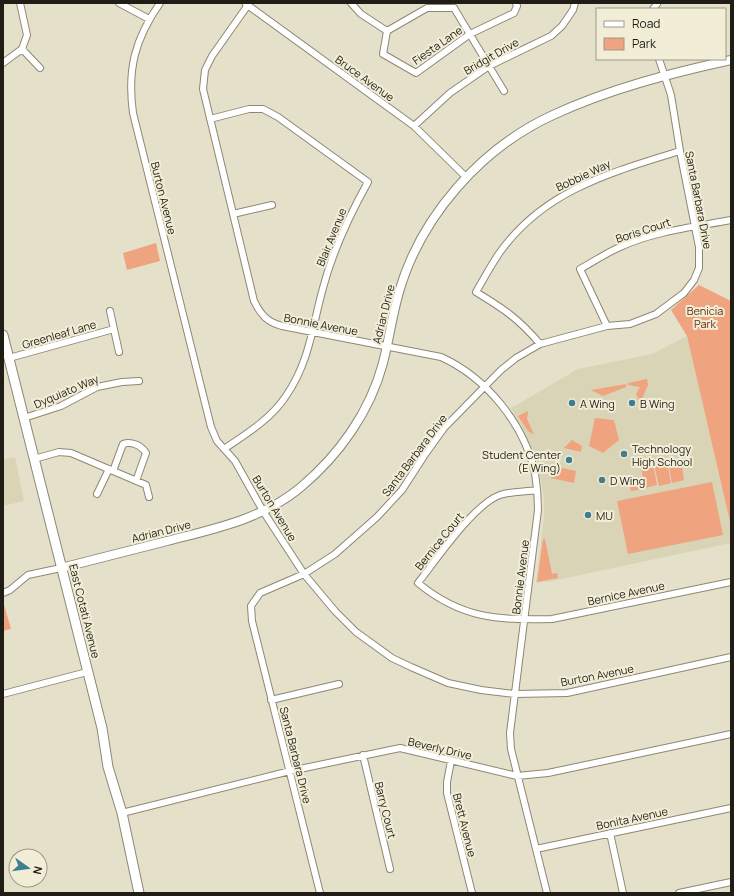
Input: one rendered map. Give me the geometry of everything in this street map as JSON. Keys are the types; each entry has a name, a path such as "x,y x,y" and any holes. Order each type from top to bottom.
{"main road":[{"name":"East Cotati Avenue","path":"3,335 102,728 108,767 122,813 139,893"}],"street":[{"path":"3,63 22,49 27,35 20,3"},
{"path":"119,3 148,19"},
{"name":"Burton Avenue","path":"160,3 148,19 138,42 132,63 130,82 133,113 211,427 217,441 235,461 263,511 304,574 335,611 356,632 392,658 448,683 515,694 566,693 731,657"},
{"path":"351,3 362,14 386,31 427,8 455,5 470,34 504,91"},
{"name":"Fiesta Lane","path":"386,31 383,54 416,73 470,34 514,13 517,6 516,3"},
{"name":"Bridgit Drive","path":"414,126 450,93 489,66 551,36 562,26 573,10 575,3"},
{"name":"Bonnie Avenue","path":"246,4 212,56 205,70 203,89 254,301 261,313 270,323 313,333 441,357 462,368 484,387 510,417 531,459 537,490 536,530 510,733 511,749 517,776 548,893"},
{"name":"Bruce Avenue","path":"246,4 414,126 466,177"},
{"path":"22,49 40,68"},
{"name":"Santa Barbara Drive","path":"320,893 252,621 251,606 260,593 304,574 335,554 377,517 402,490 444,428 484,387 516,358 540,344 607,326 630,324 656,314 684,293 694,280 699,268 699,247 680,151 671,95 658,60"},
{"name":"Adrian Drive","path":"61,568 231,525 263,511 299,489 324,466 346,439 364,411 377,383 399,291 412,258 431,222 466,177 500,148 552,115 617,91 665,76 731,60"},
{"name":"Blair Avenue","path":"210,119 249,109 264,109 278,117 368,182 348,218 332,255 322,289 313,333 302,368 286,397 265,420 224,449"},
{"name":"Bobbie Way","path":"540,344 524,324 503,308 476,292 498,255 534,215 572,189 601,176 680,151"},
{"path":"233,214 272,205"},
{"name":"Boris Court","path":"607,326 580,270 620,247 660,233 731,220"},
{"name":"Greenleaf Lane","path":"110,311 119,352"},
{"name":"Greenleaf Lane","path":"9,358 114,329"},
{"name":"Dyquiato Way","path":"24,418 61,406 97,387 122,382 139,381"},
{"path":"97,494 111,470 123,444 128,442 134,444 146,453 136,481"},
{"path":"34,459 64,452 146,485 149,497"},
{"name":"Bernice Court","path":"525,620 498,618 450,606 434,596 418,583 474,514 487,502 501,495 537,490"},
{"path":"3,593 10,590 28,575 61,568"},
{"name":"Bernice Avenue","path":"525,620 552,619 731,582"},
{"path":"3,694 87,672"},
{"path":"271,700 339,684"},
{"name":"Beverly Drive","path":"122,813 290,772 400,748 517,776 548,773 731,734"},
{"name":"Barry Court","path":"363,755 390,869"},
{"name":"Brett Avenue","path":"451,761 447,782 447,793 472,893"},
{"name":"Bonita Avenue","path":"536,849 731,808"},
{"path":"610,833 623,893"},
{"path":"679,893 731,882"}],"shaded area":[{"name":"Technology High School","path":"687,336 731,526 731,543 552,581 536,583 544,517 544,499 539,468 530,444 511,408 578,369 652,354"},
{"path":"15,457 24,501 3,506 3,460"}],"green space":[{"path":"156,243 160,261 127,270 123,253"},
{"name":"Benicia Park","path":"699,285 731,301 731,526 687,336 671,310"},
{"path":"647,379 648,385 642,399 639,400 636,394 640,387 628,385 628,383"},
{"path":"626,384 626,387 603,396 591,390"},
{"path":"528,411 527,419 534,435 528,431 518,416"},
{"path":"595,418 614,420 619,440 603,453 589,446"},
{"path":"572,440 582,446 581,452 564,448"},
{"path":"681,459 684,480 672,483 668,461"},
{"path":"667,462 671,483 659,486 654,464"},
{"path":"653,464 657,485 645,488 641,467"},
{"path":"554,466 576,471 574,483 551,478"},
{"path":"641,478 643,489 631,491 629,480"},
{"path":"712,482 723,535 628,554 617,501"},
{"path":"543,539 545,539 552,574 557,573 558,578 537,582"},
{"path":"3,601 11,629 3,631"}],"place":[{"name":"A Wing","path":"572,403"},
{"name":"B Wing","path":"632,403"},
{"name":"Technology High School","path":"624,454"},
{"name":"Student Center (E Wing)","path":"569,460"},
{"name":"D Wing","path":"602,480"},
{"name":"MU","path":"588,515"}]}
